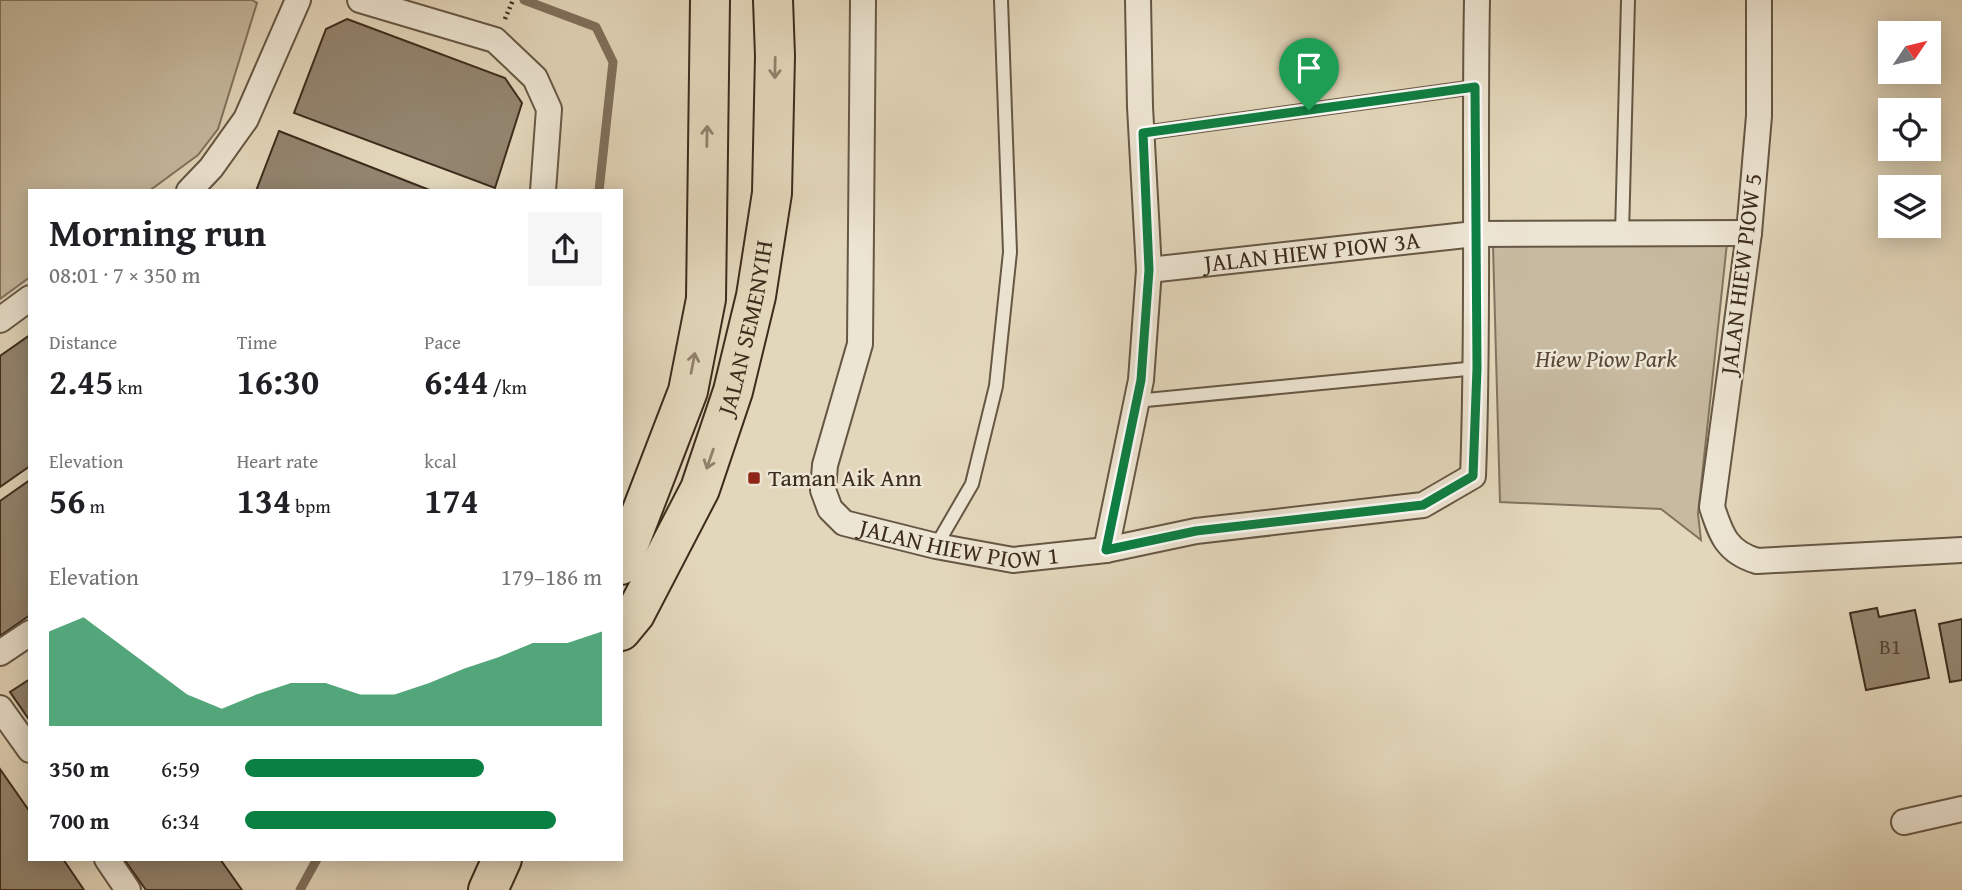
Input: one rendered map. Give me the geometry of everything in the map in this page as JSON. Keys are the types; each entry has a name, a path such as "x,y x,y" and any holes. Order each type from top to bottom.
{"main road":[{"name":"JALAN SEMENYIH","path":"623,629 635,614 700,489 733,391 756,296 772,193 775,56 772,0"},
{"name":"JALAN SEMENYIH","path":"623,560 688,391 706,299 705,6"},
{"path":"488,890 501,861"}],"street":[{"path":"191,189 211,168 246,119 298,0"},
{"path":"360,0 495,40 536,78 549,109 543,189"},
{"name":"JALAN HIEW PIOW 1","path":"863,0 860,344 825,465 822,490 830,509 844,523 936,546 1013,560 1106,550 1196,531 1423,505 1473,476 1477,368"},
{"path":"1106,550 1141,380 1149,270 1140,107 1138,0"},
{"path":"1477,0 1477,368"},
{"name":"JALAN HIEW PIOW 5","path":"1759,0 1759,116 1749,233 1712,507 1718,528 1727,543 1741,556 1757,561 1962,550"},
{"name":"JALAN HIEW PIOW 3A","path":"1149,270 1475,234 1749,233"},
{"path":"0,320 28,299"},
{"path":"0,653 28,633"},
{"path":"3,717 28,748"},
{"path":"1904,822 1962,809"},
{"path":"108,861 128,890"}],"lane":[{"path":"936,546 972,484 996,386 1010,252 1001,0"},
{"path":"1622,234 1628,0"},
{"path":"1143,133 1475,87"},
{"path":"1136,401 1477,368"}],"path":[{"path":"510,8 513,0"}],"green space":[{"path":"0,0 252,0 257,3 218,129 198,155 152,189 28,189 28,278 0,299"},
{"name":"Hiew Piow Park","path":"1727,243 1698,514 1701,540 1661,509 1500,502 1493,246"}],"building":[{"path":"347,19 505,78 522,103 495,188 294,113 326,29"},
{"path":"279,131 427,189 257,189"},
{"path":"28,336 28,467 0,487 0,356"},
{"path":"28,481 28,616 0,636 0,501"},
{"path":"1877,608 1879,617 1915,610 1929,678 1866,690 1850,613"},
{"path":"1962,619 1962,680 1950,682 1939,624"},
{"path":"28,680 28,718 10,692"},
{"path":"0,769 28,809 28,861 64,861 84,890 0,890"},
{"path":"125,861 221,861 242,890 146,890"}],"waterway":[{"path":"524,0 596,27 613,62 599,189"},
{"path":"300,890 316,861"}],"place":[{"name":"Taman Aik Ann","path":"754,478"}],"route":[{"path":"1475,87 1477,368 1473,476 1423,505 1196,531 1106,550 1141,380 1149,270 1143,133 1309,110 1475,87"}]}
